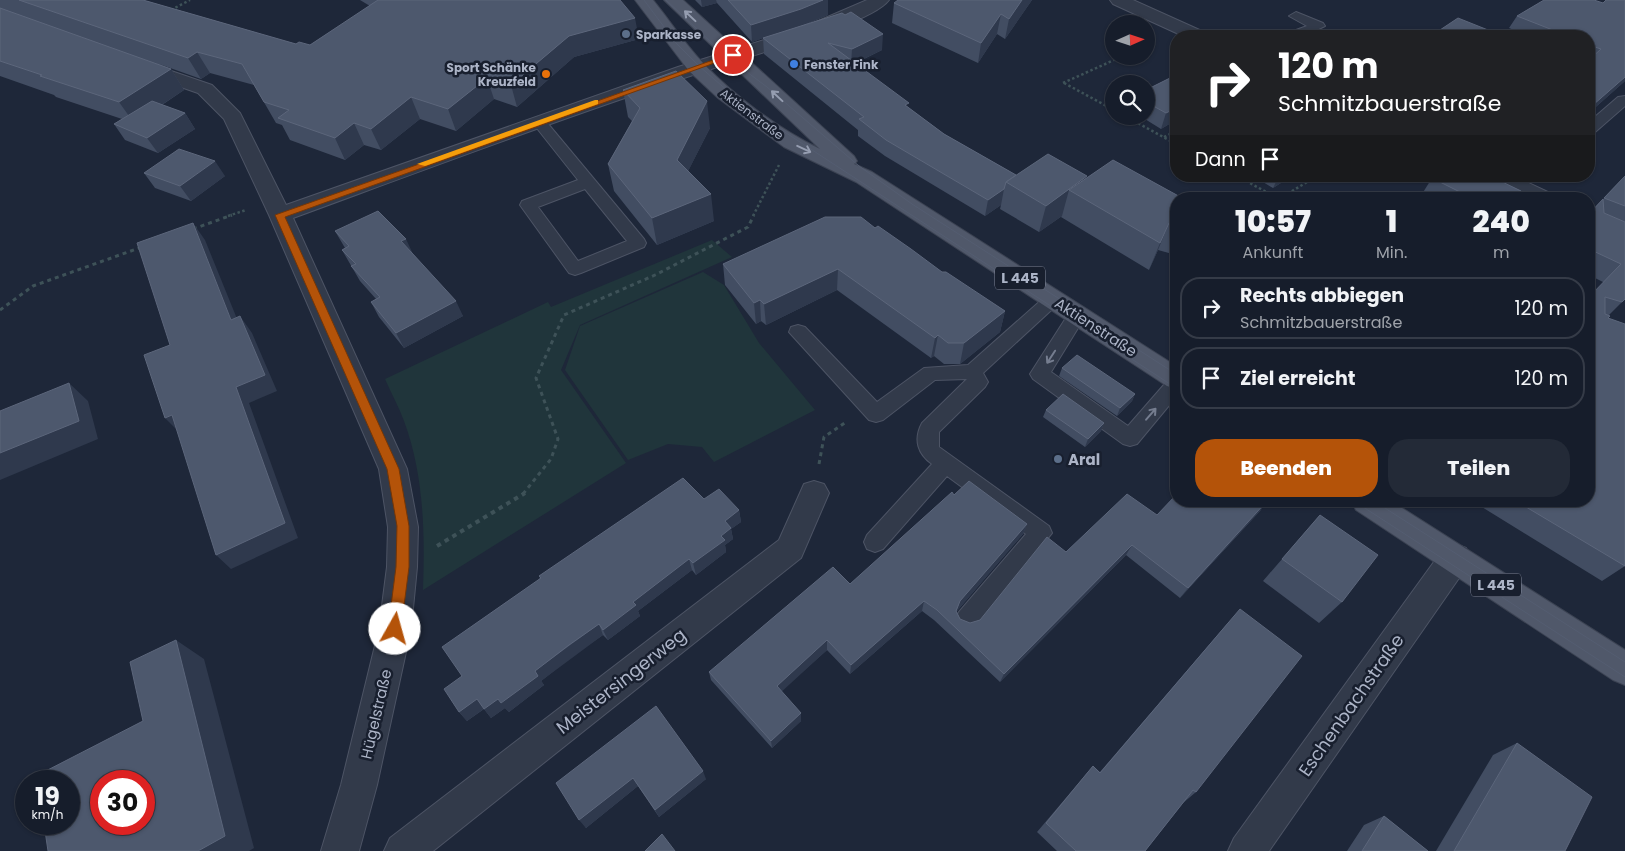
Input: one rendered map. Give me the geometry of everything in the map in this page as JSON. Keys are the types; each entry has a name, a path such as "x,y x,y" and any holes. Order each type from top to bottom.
{"main road":[{"name":"Aktienstraße","path":"644,0 696,67 725,94 791,143 864,177 1170,375"},
{"name":"Aktienstraße","path":"673,0 864,177"},
{"name":"L 445","path":"1375,507 1625,668"}],"street":[{"path":"276,208 539,122 696,67 821,29 860,13 880,0"},
{"path":"1119,0 1184,30"},
{"name":"Hügelstraße","path":"123,61 205,89 233,117 393,469 403,526 402,567 393,639 360,784 340,851"},
{"path":"1509,182 1529,192"},
{"name":"Meistersingerweg","path":"403,851 790,549 814,493"},
{"name":"Eschenbachstraße","path":"1247,851 1455,558"}],"lane":[{"path":"1296,16 1318,26 1308,30"},
{"path":"1595,125 1624,100"},
{"path":"539,122 638,242 575,269 528,206 588,182"},
{"path":"798,332 876,414 931,373 972,372 1053,300"},
{"path":"1077,315 1040,374 1130,438 1170,391"},
{"path":"967,620 1041,533 929,451 928,429 978,382 972,372"},
{"path":"875,542 946,463"}],"path":[{"path":"164,14 190,0"},
{"path":"1105,64 1063,83 1105,105"},
{"path":"1142,125 1170,140"},
{"path":"1164,137 1170,134"},
{"path":"402,567 526,492 551,459 558,440 536,378 564,315 655,275 748,227 791,143"},
{"path":"1248,182 1266,192"},
{"path":"1291,192 1307,182"},
{"path":"189,230 276,208"},
{"path":"0,310 33,286 143,247"},
{"path":"814,493 824,437 869,406"}],"green space":[{"path":"712,240 732,257 580,325 561,370 626,463 423,590 422,504 416,462 404,421 385,379 548,302 551,307"},
{"path":"703,272 724,285 759,343 815,410 714,462 702,447 668,444 628,460 565,370 580,326"}],"building":[{"path":"19,0 143,0 296,44 299,42 310,45 378,0 620,0 635,18 569,36 511,85 487,78 448,109 411,97 371,129 354,123 335,138 278,118 289,110 264,102 242,64 197,52 188,58"},
{"path":"728,0 823,0 751,25"},
{"path":"898,0 1022,0 1009,19 1001,14 981,43 894,3"},
{"path":"1544,0 1594,0 1603,3 1606,0 1625,0 1625,77 1595,103 1595,54 1601,49 1595,47 1595,30 1553,30 1517,16"},
{"path":"0,8 171,69 119,102 40,76 42,75 0,61"},
{"path":"851,12 883,34 852,49 828,43 909,103 905,105 944,134 1016,175 1006,182 1004,189 988,200 886,140 859,119 864,117 763,38 842,13 845,15"},
{"path":"1458,18 1488,30 1440,30"},
{"path":"676,71 707,101 677,160 711,194 652,218 608,164 640,108 623,90"},
{"path":"1170,78 1170,111 1166,113 1155,107 1155,86"},
{"path":"152,101 185,113 147,138 114,124"},
{"path":"179,149 215,161 180,186 144,173"},
{"path":"1048,154 1087,176 1046,206 1006,182"},
{"path":"1113,160 1171,192 1170,223 1160,243 1069,190"},
{"path":"1625,176 1625,206 1604,198"},
{"path":"1440,182 1502,182 1521,191 1520,192 1460,192"},
{"path":"1603,199 1604,213 1625,222 1625,299 1622,302 1605,297 1605,314 1610,316 1608,318 1625,324 1625,566 1526,507 1595,507 1595,291 1621,264 1595,252 1595,208"},
{"path":"378,211 406,239 401,241 456,301 396,333 371,302 380,297 351,266 356,264 342,250 349,246 335,231"},
{"path":"825,217 861,217 875,228 878,226 942,272 946,272 1005,311 964,343 948,343 938,335 935,338 838,269 764,304 760,300 754,303 723,264"},
{"path":"193,223 231,320 240,316 265,375 236,387 285,523 216,555 172,415 165,418 144,355 170,345 137,243"},
{"path":"1077,355 1135,394 1120,408 1062,368"},
{"path":"69,383 79,421 0,453 0,411"},
{"path":"1063,394 1104,423 1088,439 1046,410"},
{"path":"683,478 704,499 719,489 739,510 725,521 731,528 721,536 725,540 693,563 689,559 633,602 636,605 603,630 599,624 569,645 535,671 538,676 501,703 498,699 484,709 477,699 459,712 444,689 462,676 442,647 541,578 539,576"},
{"path":"969,481 1027,524 960,601 956,611 960,619 970,623 980,620 1047,537 1066,552 1127,494 1157,515 1170,501 1170,507 1262,507 1188,588 1132,545 1004,674 937,610 924,601 851,665 827,640 777,686 801,713 771,741 709,672 833,567 850,584 952,492 954,495"},
{"path":"1320,515 1378,555 1342,602 1282,559"},
{"path":"1240,609 1302,656 1196,792 1193,790 1145,851 1076,851 1046,823 1093,766 1100,773"},
{"path":"176,640 225,836 198,851 48,851 46,835 80,835 80,770 48,770 143,721 130,662"},
{"path":"656,706 703,771 655,810 633,778 579,820 556,783"},
{"path":"1517,743 1592,797 1565,851 1454,851"},
{"path":"1384,816 1428,851 1362,851"},
{"path":"662,834 675,851 645,851"}],"tram line":[{"path":"644,0 676,43 729,92 777,127 1170,384"},
{"path":"666,0 727,57 767,87 859,166 912,204 1170,370"},
{"path":"1363,507 1625,677"},
{"path":"1383,507 1625,662"}],"slow traffic":[{"path":"422,164 595,102"}],"place":[{"name":"Sparkasse","path":"626,34"},
{"name":"Fenster Fink","path":"794,64"},
{"name":"Sport Schänke Kreuzfeld","path":"546,74"},
{"name":"Aral","path":"1058,459"}],"route":[{"path":"395,629 402,567 403,526 393,469 280,215 510,132 733,55"}]}
